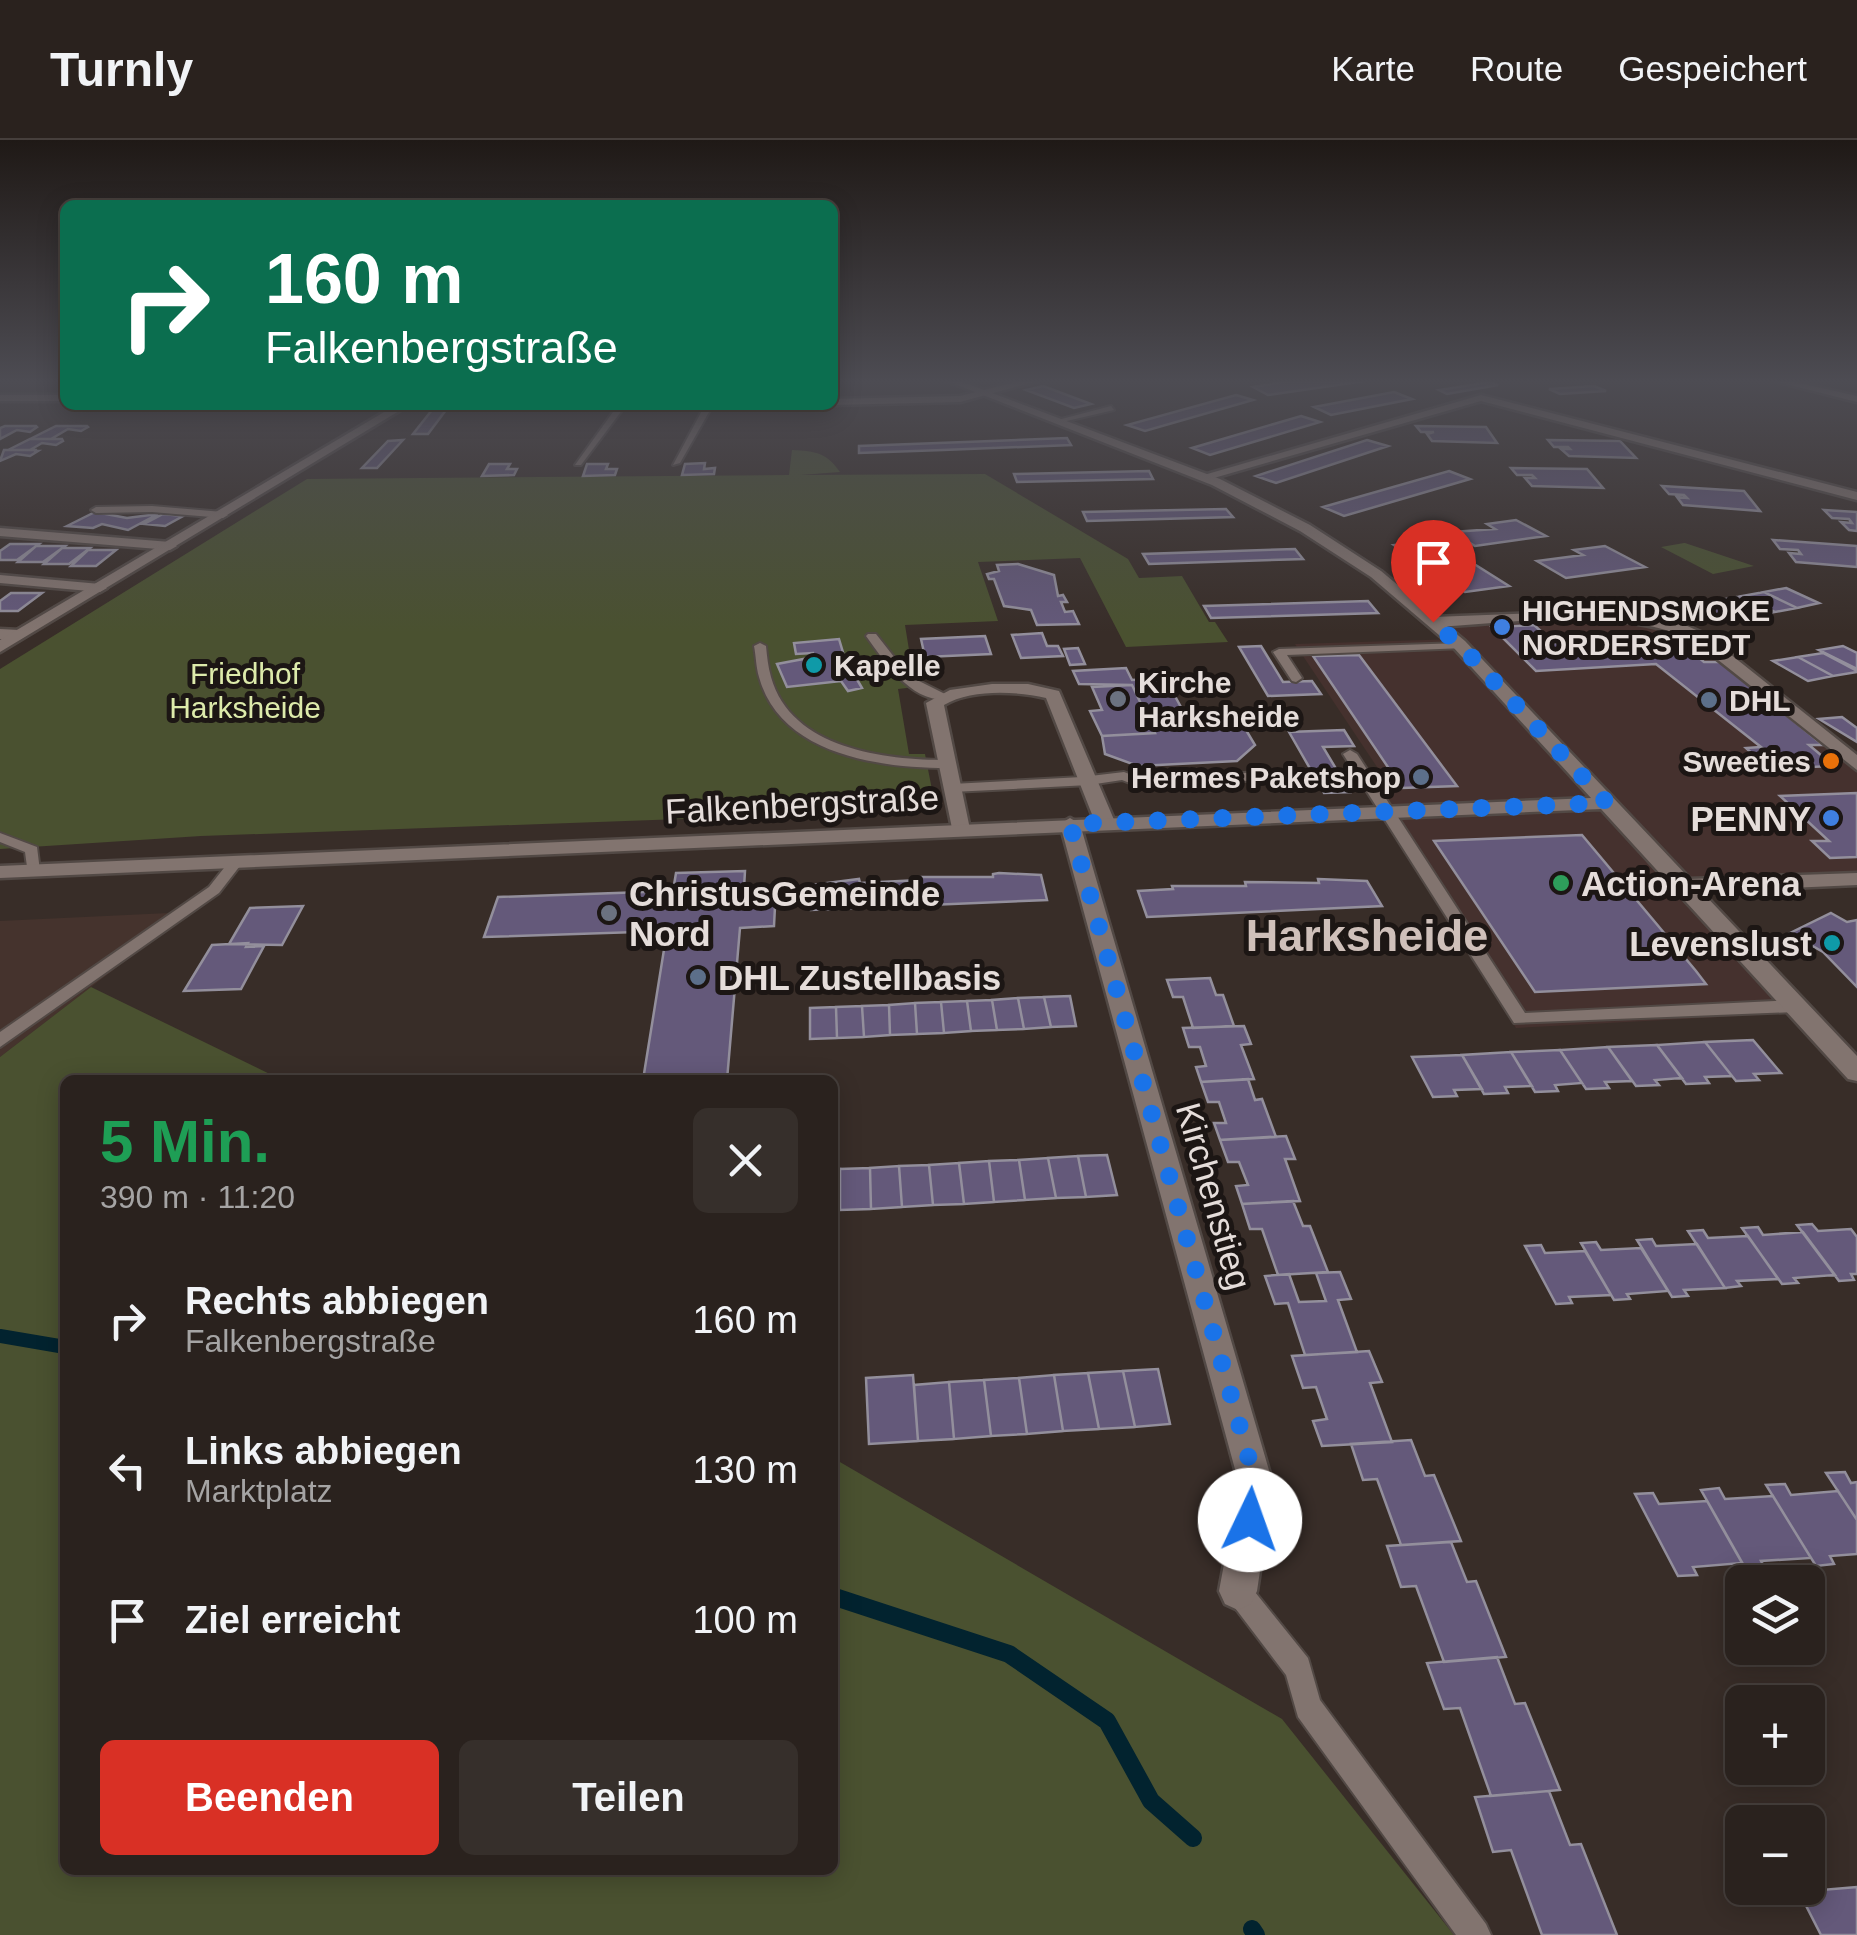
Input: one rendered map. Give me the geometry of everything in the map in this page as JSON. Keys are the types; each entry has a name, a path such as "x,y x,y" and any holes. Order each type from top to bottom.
{"street":[{"path":"0,646 305,465"},
{"path":"1171,465 1282,515 1347,554 1461,646 1857,1072"},
{"path":"1203,477 1245,465"},
{"path":"1738,465 1857,496"},
{"path":"0,532 170,546"},
{"path":"0,579 100,588"},
{"path":"1433,622 1623,614 1674,624 1703,640 1857,764"},
{"path":"0,634 19,635"},
{"path":"960,829 934,704 940,696 1026,689 1050,693 1056,700 1105,822"},
{"name":"Falkenbergstraße","path":"0,872 1607,803"},
{"name":"Kirchenstieg","path":"1070,824 1256,1484 1238,1591"},
{"path":"1684,886 1857,880"}],"lane":[{"path":"96,510 223,514"},
{"path":"872,636 905,679 940,696"},
{"path":"760,646 762,670 773,694 792,719 816,740 838,750 894,764 947,764"},
{"path":"1296,678 1279,652 1461,646"},
{"path":"1350,754 1520,1019 1795,1006"},
{"path":"952,788 1124,776 1140,782 1260,776"},
{"path":"0,838 32,850 33,871"},
{"path":"0,1041 214,890 236,862"},
{"path":"1238,1591 1298,1668 1308,1707 1474,1935"}],"shaded area":[{"path":"1618,615 1689,632 1857,766 1857,877 1680,884 1795,1013 1516,1028 1369,796 1395,794 1295,644 1457,639 1443,622"},
{"path":"190,912 91,987 0,1057 0,921"}],"green space":[{"name":"Friedhof Harksheide","path":"790,465 833,465 840,472 800,475 985,474 1128,559 1139,578 1182,576 1209,622 1215,622 1228,642 1126,647 1080,558 978,562 998,621 905,625 915,687 898,689 909,754 925,754 936,810 201,836 0,849 0,669 307,479 789,475"},
{"path":"1684,543 1754,566 1713,574 1661,547"},
{"path":"91,987 272,1075 60,1075 60,1875 838,1875 838,1461 1282,1719 1454,1935 0,1935 0,1057"}],"building":[{"path":"489,465 510,465 507,469 517,469 514,475 482,476"},
{"path":"587,465 617,469 615,475 583,476"},
{"path":"685,465 715,468 714,474 682,475"},
{"path":"1291,465 1331,465 1276,483 1256,476"},
{"path":"1511,468 1587,469 1603,488 1532,486 1525,478 1535,478 1532,475 1517,475"},
{"path":"1149,471 1153,479 1017,482 1014,474"},
{"path":"1449,471 1470,479 1344,516 1323,507"},
{"path":"1662,486 1744,491 1760,511 1683,505 1677,497 1687,498 1684,495 1669,494"},
{"path":"1226,509 1233,517 1087,521 1083,512"},
{"path":"1824,510 1857,512 1857,531 1849,530 1841,522 1852,523 1849,519 1832,518"},
{"path":"95,512 127,518 158,514 128,530 102,524 93,528 67,526"},
{"path":"163,514 183,516 165,526 144,524"},
{"path":"1516,520 1546,536 1475,546 1452,532 1495,529 1487,524"},
{"path":"1436,540 1509,586 1465,592 1394,545"},
{"path":"1773,540 1857,546 1857,567 1796,562 1789,553 1801,554 1798,550 1780,549"},
{"path":"10,544 39,544 17,560 0,560 0,551"},
{"path":"36,546 65,546 43,562 18,562"},
{"path":"1605,546 1645,567 1566,578 1537,561 1583,555 1574,550"},
{"path":"62,548 90,548 69,564 44,564"},
{"path":"1295,549 1303,559 1149,564 1143,554"},
{"path":"88,550 116,550 96,566 71,566"},
{"path":"1018,564 1054,575 1058,596 1063,595 1067,602 1061,602 1065,612 1073,611 1079,624 1037,625 1031,610 1004,606 994,579 987,574 999,571 997,565"},
{"path":"1786,588 1819,603 1797,608 1764,592"},
{"path":"1764,592 1797,608 1775,612 1742,596"},
{"path":"11,593 42,593 18,611 0,611 0,601"},
{"path":"1742,596 1775,612 1752,616 1720,600"},
{"path":"1720,600 1752,616 1730,621 1697,604"},
{"path":"1368,601 1378,613 1211,618 1204,606"},
{"path":"1534,625 1554,643 1678,640 1704,662 1722,662 1823,745 1809,745 1834,766 1769,769 1746,748 1761,747 1656,664 1536,671 1492,627"},
{"path":"1042,633 1047,646 1058,646 1063,656 1021,658 1012,635"},
{"path":"985,636 991,654 925,657 921,639"},
{"name":"Kapelle","path":"839,639 845,659 862,688 848,691 841,681 787,687 777,664 814,657 813,653 796,654 794,643"},
{"path":"1261,646 1283,682 1312,681 1321,694 1268,696 1239,647"},
{"path":"1843,646 1857,653 1857,669 1819,650"},
{"path":"1078,648 1085,664 1070,665 1064,649"},
{"path":"1823,653 1857,672 1833,676 1798,657"},
{"path":"1359,655 1457,786 1402,788 1313,656"},
{"path":"1798,657 1833,676 1808,681 1773,661"},
{"path":"1126,668 1132,680 1165,678 1187,718 1240,720 1255,745 1237,761 1138,766 1105,754 1102,736 1155,733 1132,685 1079,684 1073,671"},
{"name":"Kirche Harksheide","path":"1132,685 1155,733 1102,736 1090,711 1102,710 1092,687"},
{"path":"1842,717 1857,728 1857,742 1819,719"},
{"path":"1344,730 1354,746 1323,747 1350,792 1324,793 1289,732"},
{"name":"PENNY","path":"1857,793 1857,857 1830,858 1812,841 1829,841 1780,796"},
{"path":"1582,835 1706,984 1535,992 1434,841"},
{"path":"745,871 744,888 776,887 774,926 740,928 727,1075 644,1075 667,931 484,937 498,897 673,891 676,873"},
{"path":"999,873 1041,875 1047,900 811,910 811,885 859,879 860,883 920,880 919,877 993,877"},
{"path":"1318,879 1367,881 1382,906 1147,917 1138,891 1173,889 1172,886 1246,886 1245,882 1319,883"},
{"path":"303,906 282,945 229,944 250,908"},
{"name":"Levenslust","path":"1831,913 1847,922 1857,920 1857,987 1823,952 1790,933"},
{"path":"248,943 246,947 264,946 241,989 184,991 212,945"},
{"path":"1210,978 1216,995 1223,995 1234,1026 1193,1028 1183,997 1173,997 1167,980"},
{"path":"1070,996 1076,1026 1051,1027 1044,997"},
{"path":"1044,997 1051,1027 1024,1029 1018,998"},
{"path":"1018,998 1024,1029 997,1030 992,1000"},
{"path":"992,1000 997,1030 971,1031 967,1001"},
{"path":"967,1001 971,1031 944,1033 941,1002"},
{"path":"941,1002 944,1033 917,1034 915,1003"},
{"path":"915,1003 917,1034 890,1035 889,1005"},
{"path":"889,1005 890,1035 864,1037 862,1006"},
{"path":"862,1006 864,1037 837,1038 836,1007"},
{"path":"836,1007 837,1038 810,1039 810,1008"},
{"path":"1244,1026 1251,1044 1241,1045 1254,1079 1201,1082 1196,1067 1206,1066 1200,1047 1189,1047 1183,1028"},
{"path":"1753,1040 1781,1073 1754,1074 1759,1080 1736,1081 1705,1042"},
{"path":"1705,1042 1732,1076 1705,1077 1709,1083 1686,1084 1657,1045"},
{"path":"1657,1045 1682,1078 1636,1086 1608,1047"},
{"path":"1608,1047 1632,1081 1605,1082 1609,1088 1586,1089 1560,1050"},
{"path":"1560,1050 1582,1083 1555,1085 1558,1091 1535,1092 1511,1052"},
{"path":"1511,1052 1532,1086 1505,1087 1508,1093 1484,1094 1462,1055"},
{"path":"1462,1055 1482,1089 1454,1090 1457,1096 1433,1097 1412,1057"},
{"path":"1248,1079 1255,1100 1262,1099 1276,1137 1220,1140 1214,1123 1226,1123 1219,1102 1208,1102 1201,1082"},
{"path":"1286,1136 1295,1159 1285,1159 1300,1201 1242,1204 1236,1186 1248,1185 1239,1162 1228,1162 1220,1140"},
{"path":"1107,1155 1117,1195 1086,1197 1078,1156"},
{"path":"1078,1156 1086,1197 1056,1198 1048,1158"},
{"path":"1048,1158 1056,1198 1025,1200 1019,1160"},
{"path":"1019,1160 1025,1200 994,1202 989,1161"},
{"path":"989,1161 994,1202 964,1204 959,1163"},
{"path":"959,1163 964,1204 933,1205 929,1165"},
{"path":"929,1165 933,1205 902,1207 899,1166"},
{"path":"899,1166 902,1207 871,1209 870,1168"},
{"path":"870,1168 871,1209 840,1210 840,1169"},
{"path":"838,1169 840,1169 838,1210"},
{"path":"1293,1201 1303,1226 1310,1226 1328,1272 1278,1275 1262,1229 1250,1229 1242,1204"},
{"path":"1812,1224 1818,1231 1851,1229 1857,1237 1857,1274 1851,1274 1854,1280 1839,1281 1797,1225"},
{"path":"1758,1227 1763,1235 1803,1232 1835,1275 1794,1278 1798,1283 1782,1284 1742,1228"},
{"path":"1703,1230 1708,1238 1748,1236 1778,1279 1737,1281 1741,1286 1725,1288 1688,1231"},
{"path":"1652,1239 1656,1246 1697,1244 1725,1288 1684,1290 1688,1296 1672,1297 1637,1240"},
{"path":"1596,1242 1601,1250 1641,1248 1668,1291 1627,1294 1630,1299 1614,1300 1581,1243"},
{"path":"1541,1245 1545,1253 1585,1251 1611,1295 1569,1297 1572,1303 1556,1304 1525,1246"},
{"path":"1340,1272 1351,1299 1338,1300 1357,1352 1305,1355 1288,1303 1275,1304 1265,1276 1289,1274 1299,1302 1326,1301 1316,1273"},
{"path":"1369,1351 1382,1382 1370,1383 1392,1442 1322,1446 1313,1421 1327,1419 1316,1387 1303,1388 1292,1356"},
{"path":"1158,1369 1170,1424 1135,1427 1123,1371"},
{"path":"1123,1371 1135,1427 1099,1429 1088,1373"},
{"path":"1088,1373 1099,1429 1063,1431 1054,1375"},
{"path":"913,1375 918,1441 869,1444 866,1378"},
{"path":"1054,1375 1063,1431 1027,1434 1019,1378"},
{"path":"1019,1378 1027,1434 991,1436 984,1380"},
{"path":"984,1380 991,1436 954,1439 949,1382"},
{"path":"949,1382 954,1439 918,1441 914,1385"},
{"path":"1411,1440 1425,1476 1434,1475 1461,1541 1401,1545 1377,1479 1363,1480 1351,1444"},
{"path":"1845,1472 1851,1483 1857,1482 1857,1520 1826,1473"},
{"path":"1785,1484 1791,1495 1838,1491 1857,1520 1857,1554 1830,1556 1834,1564 1815,1565 1766,1485"},
{"path":"1719,1488 1725,1499 1773,1496 1811,1558 1744,1565 1701,1490"},
{"path":"1653,1493 1659,1504 1707,1501 1742,1563 1693,1567 1697,1575 1678,1576 1635,1494"},
{"path":"1451,1542 1467,1582 1476,1581 1506,1657 1444,1662 1416,1586 1401,1587 1387,1546"},
{"path":"1497,1657 1515,1704 1525,1703 1560,1790 1491,1796 1460,1708 1444,1709 1427,1663"},
{"path":"1549,1791 1570,1845 1581,1844 1617,1935 1542,1935 1511,1850 1493,1852 1475,1797"},
{"path":"1857,1887 1857,1935 1821,1935 1806,1905 1825,1905 1825,1890"}],"waterway":[{"path":"0,1336 60,1346"},
{"path":"838,1598 1009,1654 1107,1721 1151,1801 1193,1838"},
{"path":"1252,1929 1256,1935"}],"place":[{"name":"HIGHENDSMOKE NORDERSTEDT","path":"1502,627"},
{"name":"Kapelle","path":"814,665"},
{"name":"Kirche Harksheide","path":"1118,699"},
{"name":"DHL","path":"1709,700"},
{"name":"Sweeties","path":"1831,761"},
{"name":"Hermes Paketshop","path":"1421,777"},
{"name":"PENNY","path":"1831,818"},
{"name":"Action-Arena","path":"1561,883"},
{"name":"ChristusGemeinde Nord","path":"609,913"},
{"name":"Levenslust","path":"1832,943"},
{"name":"DHL Zustellbasis","path":"698,977"}],"district":[{"name":"Harksheide","path":"1367,935"}],"route":[{"path":"1250,1520 1256,1484 1070,824 1607,803 1465,650 1433,622"}]}
